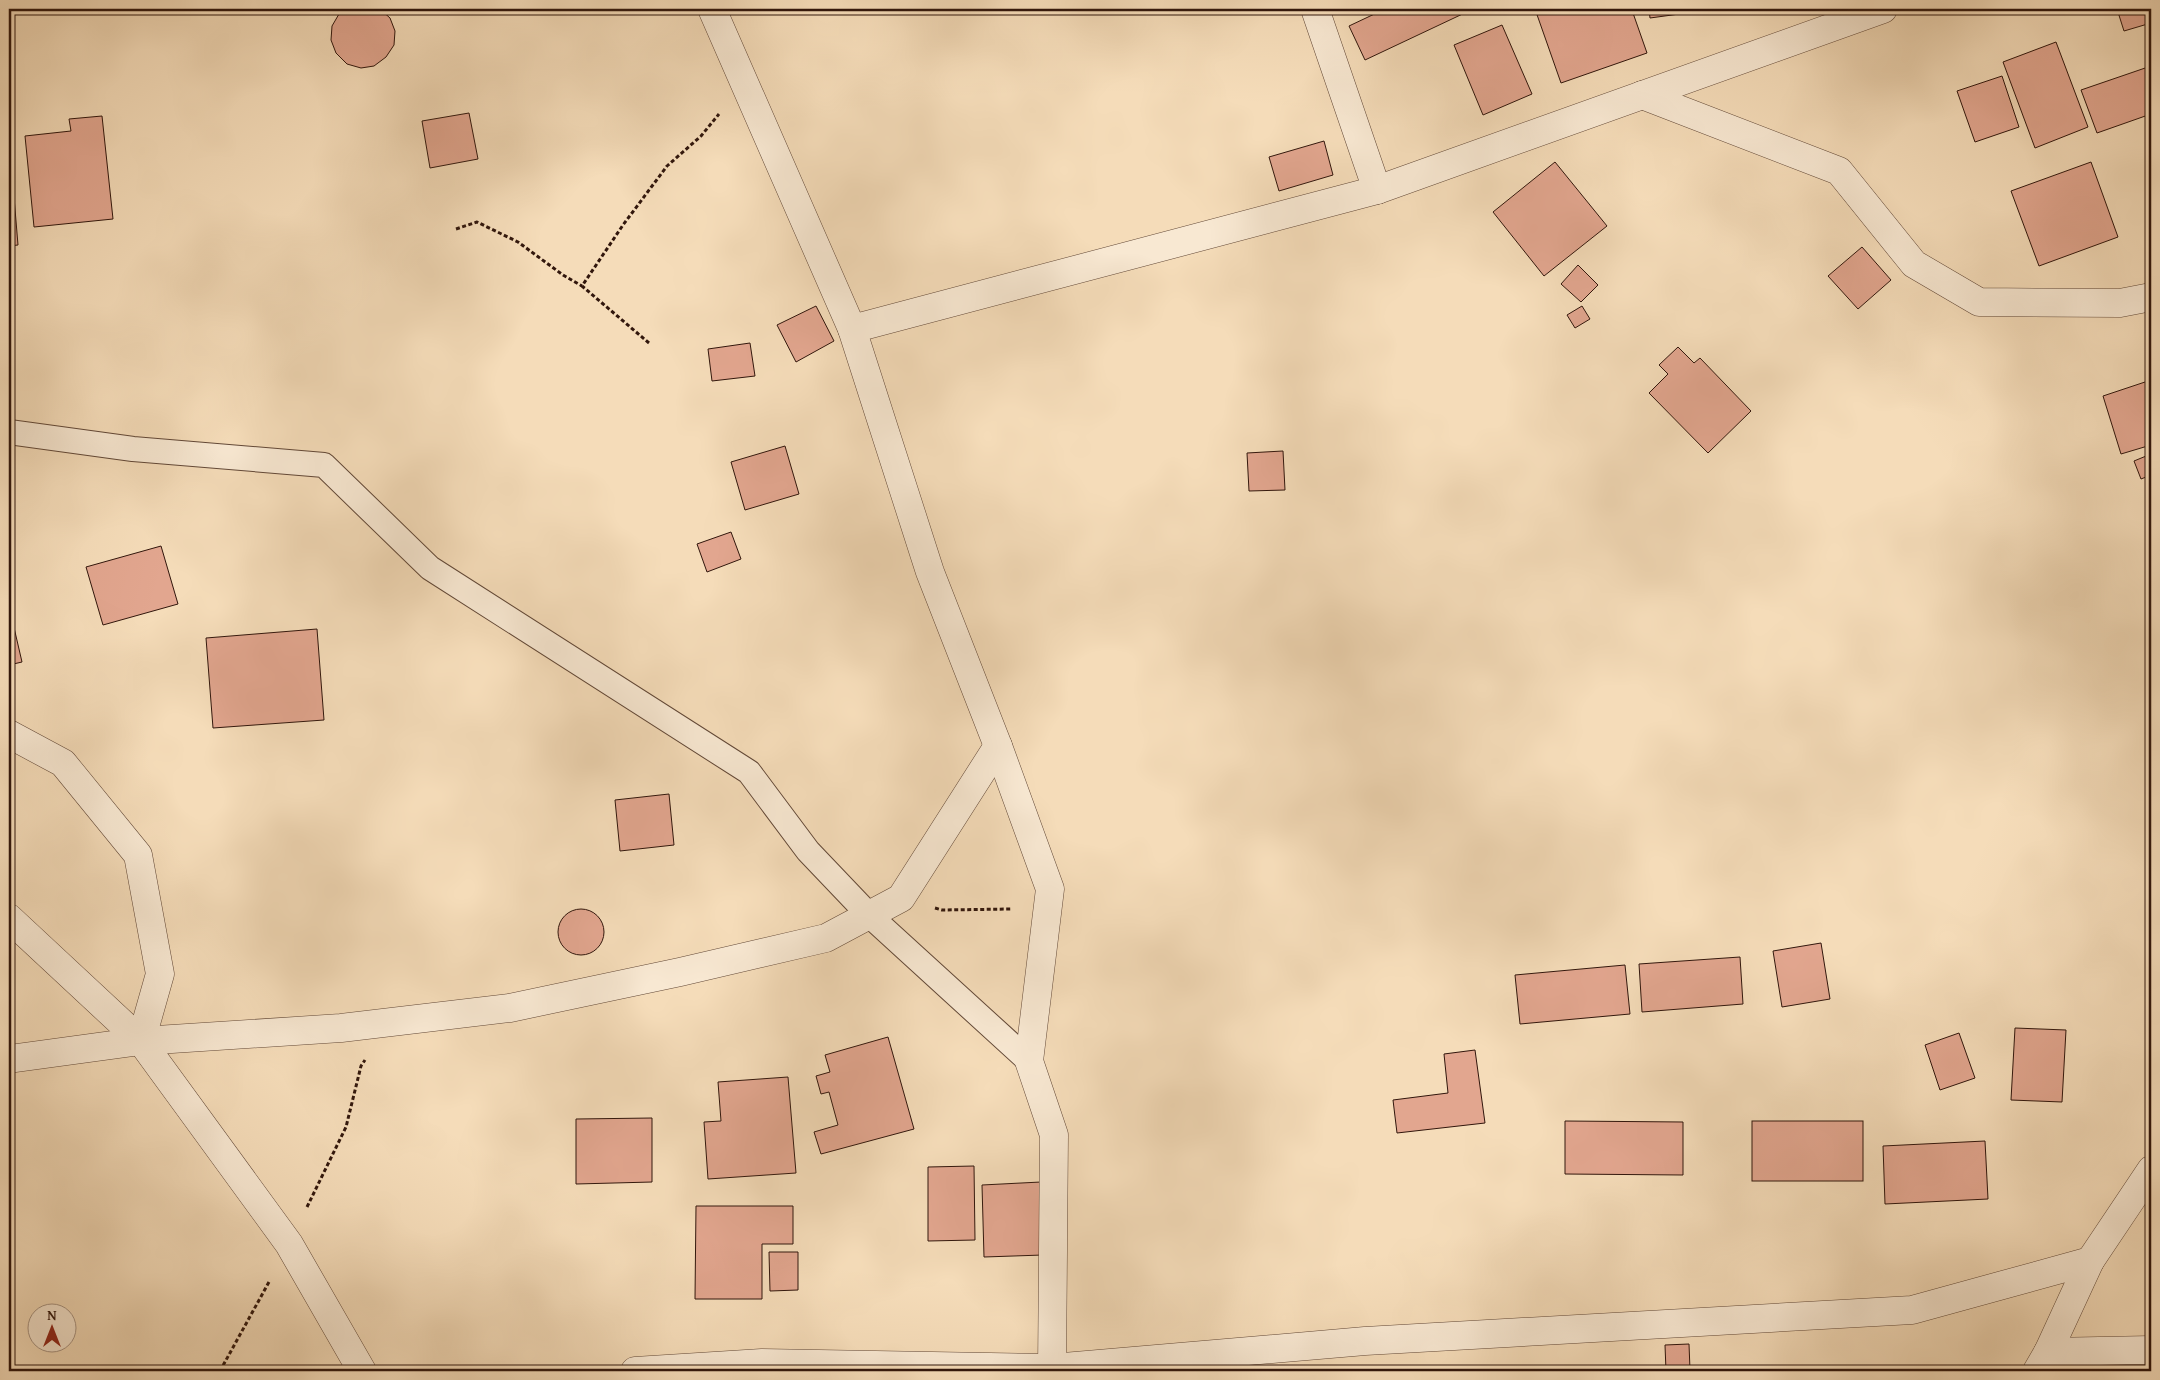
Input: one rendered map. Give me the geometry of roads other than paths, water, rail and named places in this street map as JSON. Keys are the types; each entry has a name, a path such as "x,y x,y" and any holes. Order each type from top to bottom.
{"street":[{"path":"712,9 852,329 930,572 998,746 1050,889 1028,1061 1054,1135 1052,1369"},
{"path":"1314,9 1377,190"},
{"path":"852,329 1377,190 1883,9"},
{"path":"1642,95 1838,170 1914,264 1979,302 2120,303 2151,297"},
{"path":"9,734 63,763 138,855 160,974 141,1040"},
{"path":"9,1059 141,1040 341,1028 510,1008 680,972 826,938 901,898 998,746"},
{"path":"9,918 141,1040 289,1244 362,1371"},
{"path":"2042,1362 2090,1261 2151,1170"},
{"path":"635,1371 760,1367 1052,1369 1365,1341 1912,1310 2090,1261"},
{"path":"2042,1362 2151,1350"}],"lane":[{"path":"9,432 133,449 324,465 430,568 749,772 808,852 869,915 1028,1061"}]}
